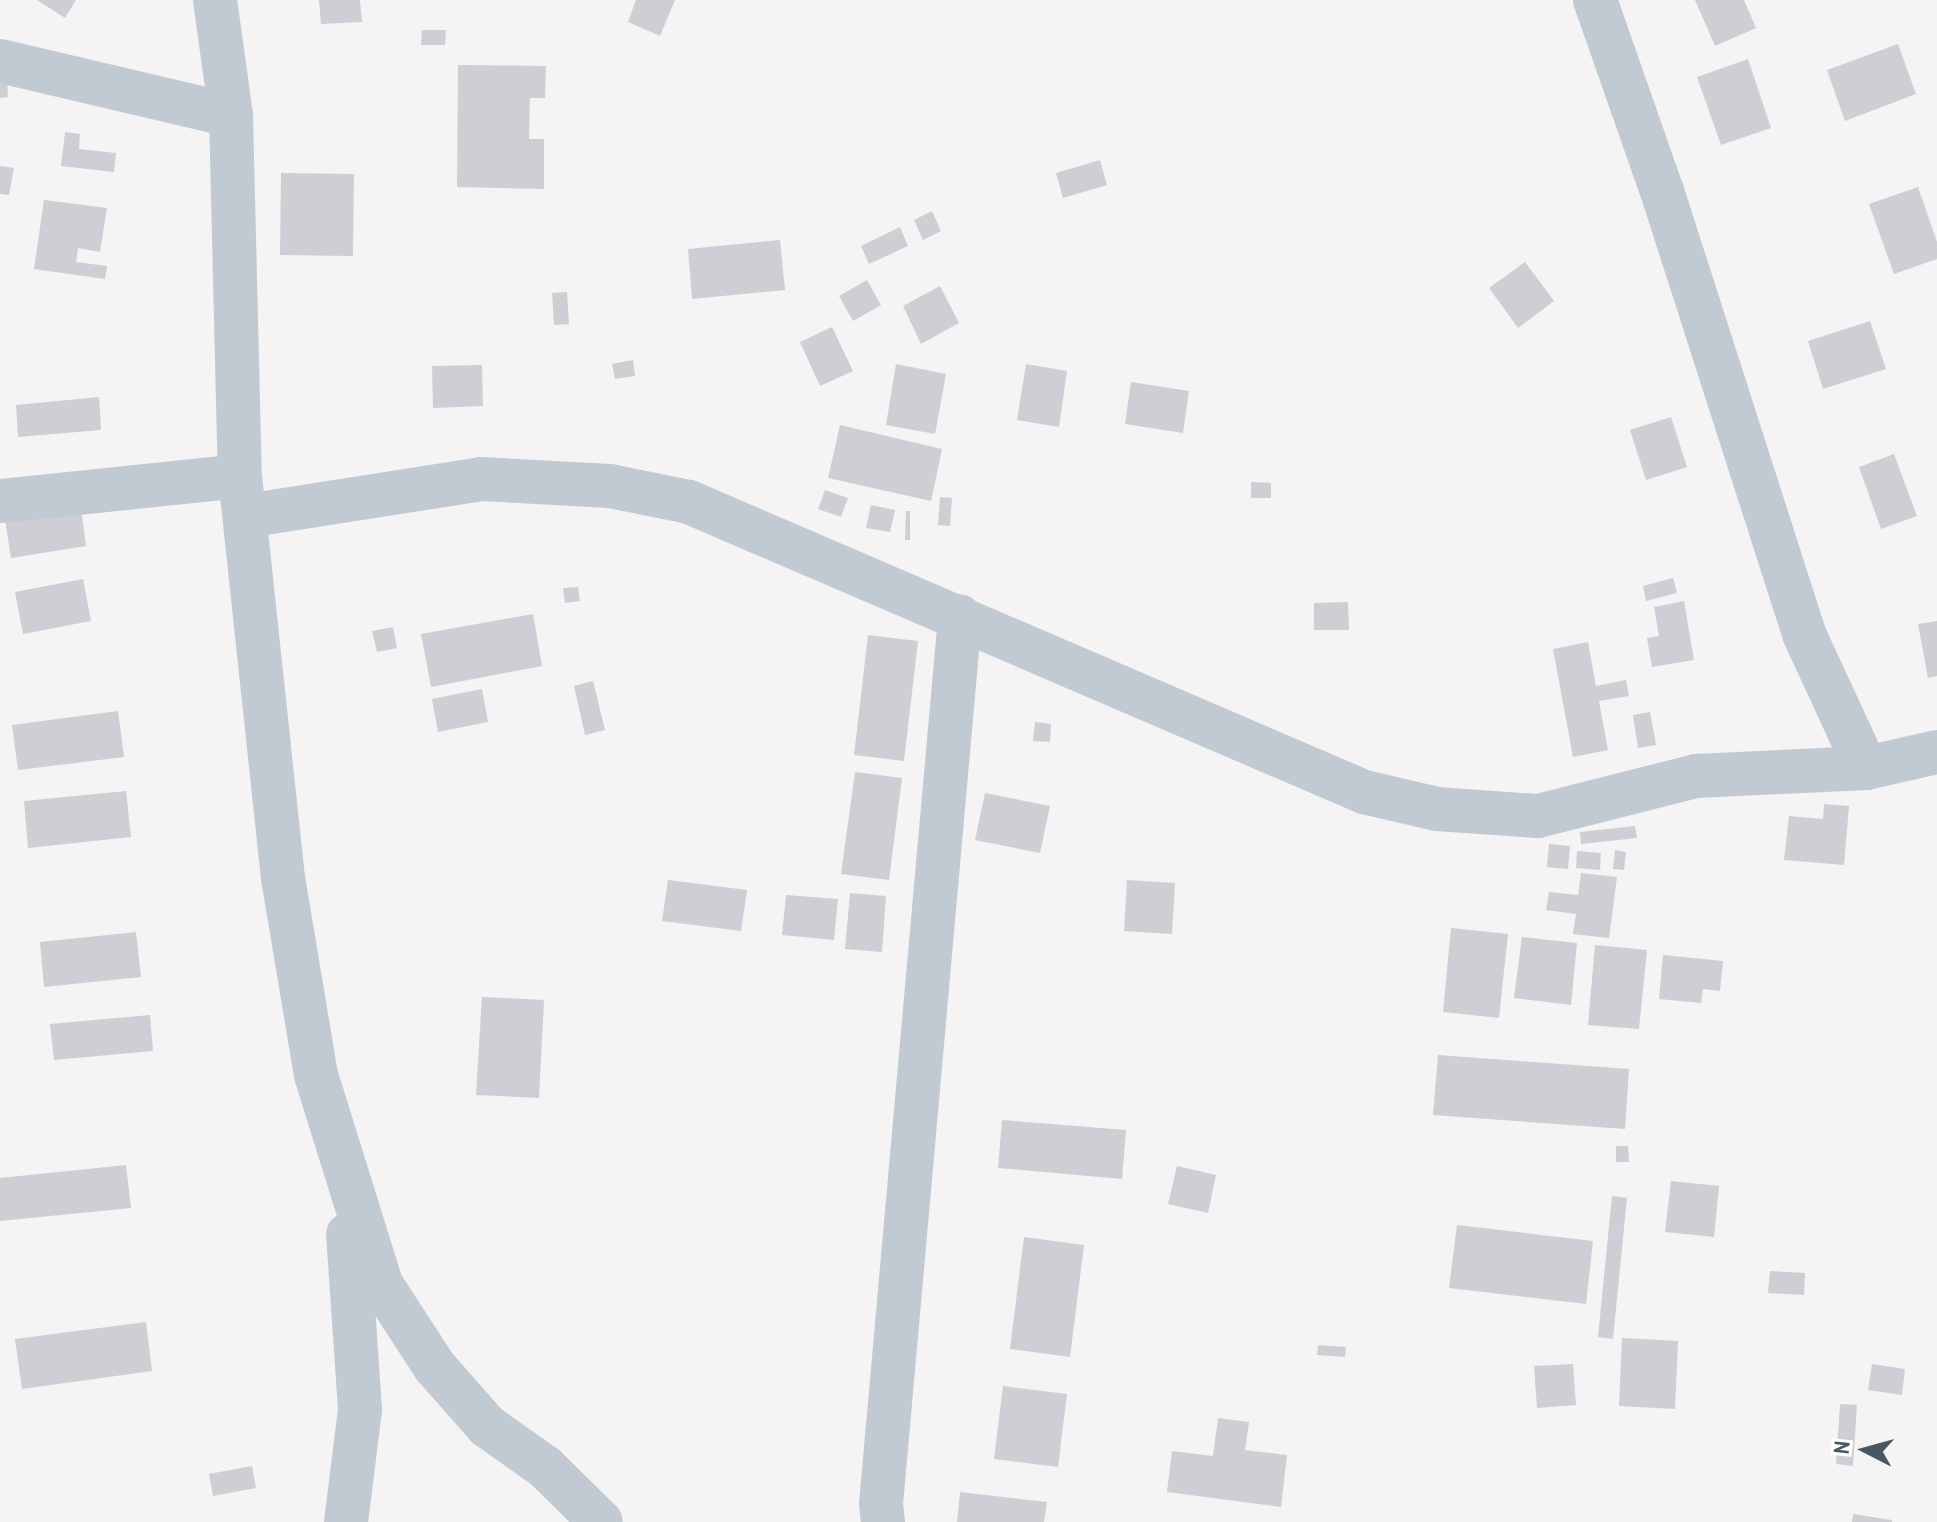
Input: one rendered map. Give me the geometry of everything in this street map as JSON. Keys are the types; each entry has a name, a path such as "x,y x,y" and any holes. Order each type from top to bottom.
{"street":[{"path":"215,0 231,115 243,496 283,878 316,1075 381,1284 435,1367 487,1426 545,1467 601,1522"},
{"path":"1595,0 1662,191 1804,634 1819,673 1866,768"},
{"path":"0,61 231,115"},
{"path":"0,501 243,496 482,479 610,486 689,502 1364,792 1437,809 1538,816 1696,776 1866,768 1937,752"},
{"path":"883,1522 881,1504 960,617"},
{"path":"343,1164 360,1409 346,1522"}],"building":[{"path":"37,0 76,0 65,18"},
{"path":"319,0 360,0 362,22 321,24"},
{"path":"636,0 675,0 660,36 628,22"},
{"path":"1695,0 1744,0 1756,28 1715,46"},
{"path":"422,30 446,30 445,45 421,45"},
{"path":"1898,44 1916,94 1845,121 1827,70"},
{"path":"1748,59 1771,128 1721,145 1697,77"},
{"path":"458,65 546,66 545,98 530,98 529,139 544,139 544,189 457,187"},
{"path":"7,78 8,97 0,98 0,79"},
{"path":"65,132 80,134 79,149 116,153 114,172 61,166"},
{"path":"1100,160 1107,185 1063,198 1056,173"},
{"path":"0,166 14,168 9,195 0,194"},
{"path":"281,173 354,174 353,256 280,255"},
{"path":"1918,187 1937,242 1937,259 1894,274 1869,204"},
{"path":"44,200 107,208 100,252 78,248 76,262 107,266 105,279 34,269"},
{"path":"932,211 941,231 923,240 914,220"},
{"path":"900,227 908,246 869,264 861,246"},
{"path":"780,240 785,290 692,299 688,249"},
{"path":"1525,262 1554,301 1518,328 1489,288"},
{"path":"867,280 881,305 853,321 839,296"},
{"path":"940,286 959,323 921,344 903,306"},
{"path":"567,292 569,324 554,325 552,293"},
{"path":"1870,321 1886,369 1823,389 1808,341"},
{"path":"832,327 853,371 820,386 800,342"},
{"path":"633,360 635,376 615,379 612,364"},
{"path":"896,364 946,374 935,434 886,425"},
{"path":"1026,364 1067,371 1059,427 1017,420"},
{"path":"482,365 483,406 433,408 432,366"},
{"path":"1131,382 1189,391 1183,433 1125,424"},
{"path":"99,397 101,430 18,437 16,405"},
{"path":"1671,417 1687,467 1646,480 1630,430"},
{"path":"840,425 942,449 931,501 828,478"},
{"path":"1894,454 1917,516 1881,529 1859,467"},
{"path":"1251,482 1271,483 1271,498 1251,498"},
{"path":"825,490 848,498 841,517 818,509"},
{"path":"940,497 952,498 950,526 938,525"},
{"path":"871,505 895,510 890,532 866,528"},
{"path":"81,508 86,546 11,558 5,520"},
{"path":"906,511 910,511 910,540 905,540"},
{"path":"1673,578 1677,593 1646,601 1643,586"},
{"path":"83,579 91,621 23,634 15,592"},
{"path":"578,587 580,601 565,603 563,588"},
{"path":"1684,601 1694,660 1652,667 1647,638 1659,636 1654,607"},
{"path":"1348,602 1349,630 1314,630 1314,603"},
{"path":"533,614 542,666 431,687 421,634"},
{"path":"1937,621 1937,676 1928,678 1918,624"},
{"path":"393,627 397,648 377,652 372,631"},
{"path":"868,635 918,641 904,761 854,755"},
{"path":"1588,642 1596,686 1626,680 1629,696 1599,701 1608,750 1573,757 1553,649"},
{"path":"593,681 605,730 585,735 574,686"},
{"path":"482,689 488,722 438,732 432,699"},
{"path":"118,711 124,757 18,770 12,725"},
{"path":"1650,712 1656,745 1638,748 1633,715"},
{"path":"1035,722 1051,724 1050,742 1033,741"},
{"path":"855,772 902,778 889,880 841,874"},
{"path":"126,791 131,837 28,848 24,801"},
{"path":"985,793 1050,806 1040,853 975,840"},
{"path":"1824,804 1849,806 1844,865 1784,860 1789,816 1823,819"},
{"path":"1635,826 1637,838 1581,844 1580,832"},
{"path":"1549,844 1570,846 1568,869 1547,867"},
{"path":"1615,850 1626,852 1624,870 1613,869"},
{"path":"1577,851 1601,853 1600,870 1576,868"},
{"path":"1581,873 1617,877 1609,938 1573,934 1576,914 1546,910 1549,892 1578,895"},
{"path":"668,880 747,890 741,931 662,921"},
{"path":"1127,880 1175,883 1172,934 1124,931"},
{"path":"850,893 886,896 882,952 845,949"},
{"path":"786,895 838,899 834,940 782,935"},
{"path":"1451,928 1508,934 1499,1018 1443,1012"},
{"path":"136,932 141,977 44,987 40,942"},
{"path":"1522,937 1577,943 1571,1005 1514,998"},
{"path":"1595,945 1647,950 1639,1029 1588,1025"},
{"path":"1663,955 1723,961 1720,991 1703,989 1701,1003 1659,999"},
{"path":"482,997 544,1000 539,1098 476,1095"},
{"path":"150,1015 153,1051 54,1060 50,1024"},
{"path":"1438,1055 1629,1069 1625,1129 1433,1115"},
{"path":"1002,1120 1126,1130 1122,1179 998,1168"},
{"path":"1616,1146 1628,1146 1629,1162 1616,1162"},
{"path":"126,1165 131,1208 0,1221 0,1178"},
{"path":"1177,1166 1216,1175 1208,1213 1168,1204"},
{"path":"1671,1181 1719,1186 1714,1237 1665,1232"},
{"path":"1612,1196 1627,1198 1613,1339 1598,1337"},
{"path":"1457,1225 1593,1241 1586,1304 1449,1288"},
{"path":"1024,1237 1084,1245 1070,1357 1010,1349"},
{"path":"1770,1271 1805,1273 1804,1295 1768,1293"},
{"path":"146,1322 152,1371 22,1389 15,1339"},
{"path":"1622,1338 1678,1341 1675,1409 1619,1406"},
{"path":"1318,1345 1346,1347 1345,1357 1317,1355"},
{"path":"1573,1364 1576,1405 1537,1408 1534,1366"},
{"path":"1872,1364 1905,1369 1902,1395 1868,1390"},
{"path":"1003,1386 1067,1394 1058,1467 994,1459"},
{"path":"1840,1404 1857,1405 1853,1466 1836,1464"},
{"path":"1218,1418 1249,1422 1245,1450 1287,1455 1281,1507 1167,1492 1172,1451 1213,1456"},
{"path":"252,1466 256,1488 213,1496 209,1474"},
{"path":"960,1492 1047,1502 1044,1522 957,1522"},
{"path":"1853,1514 1892,1520 1892,1522 1852,1522"}]}
